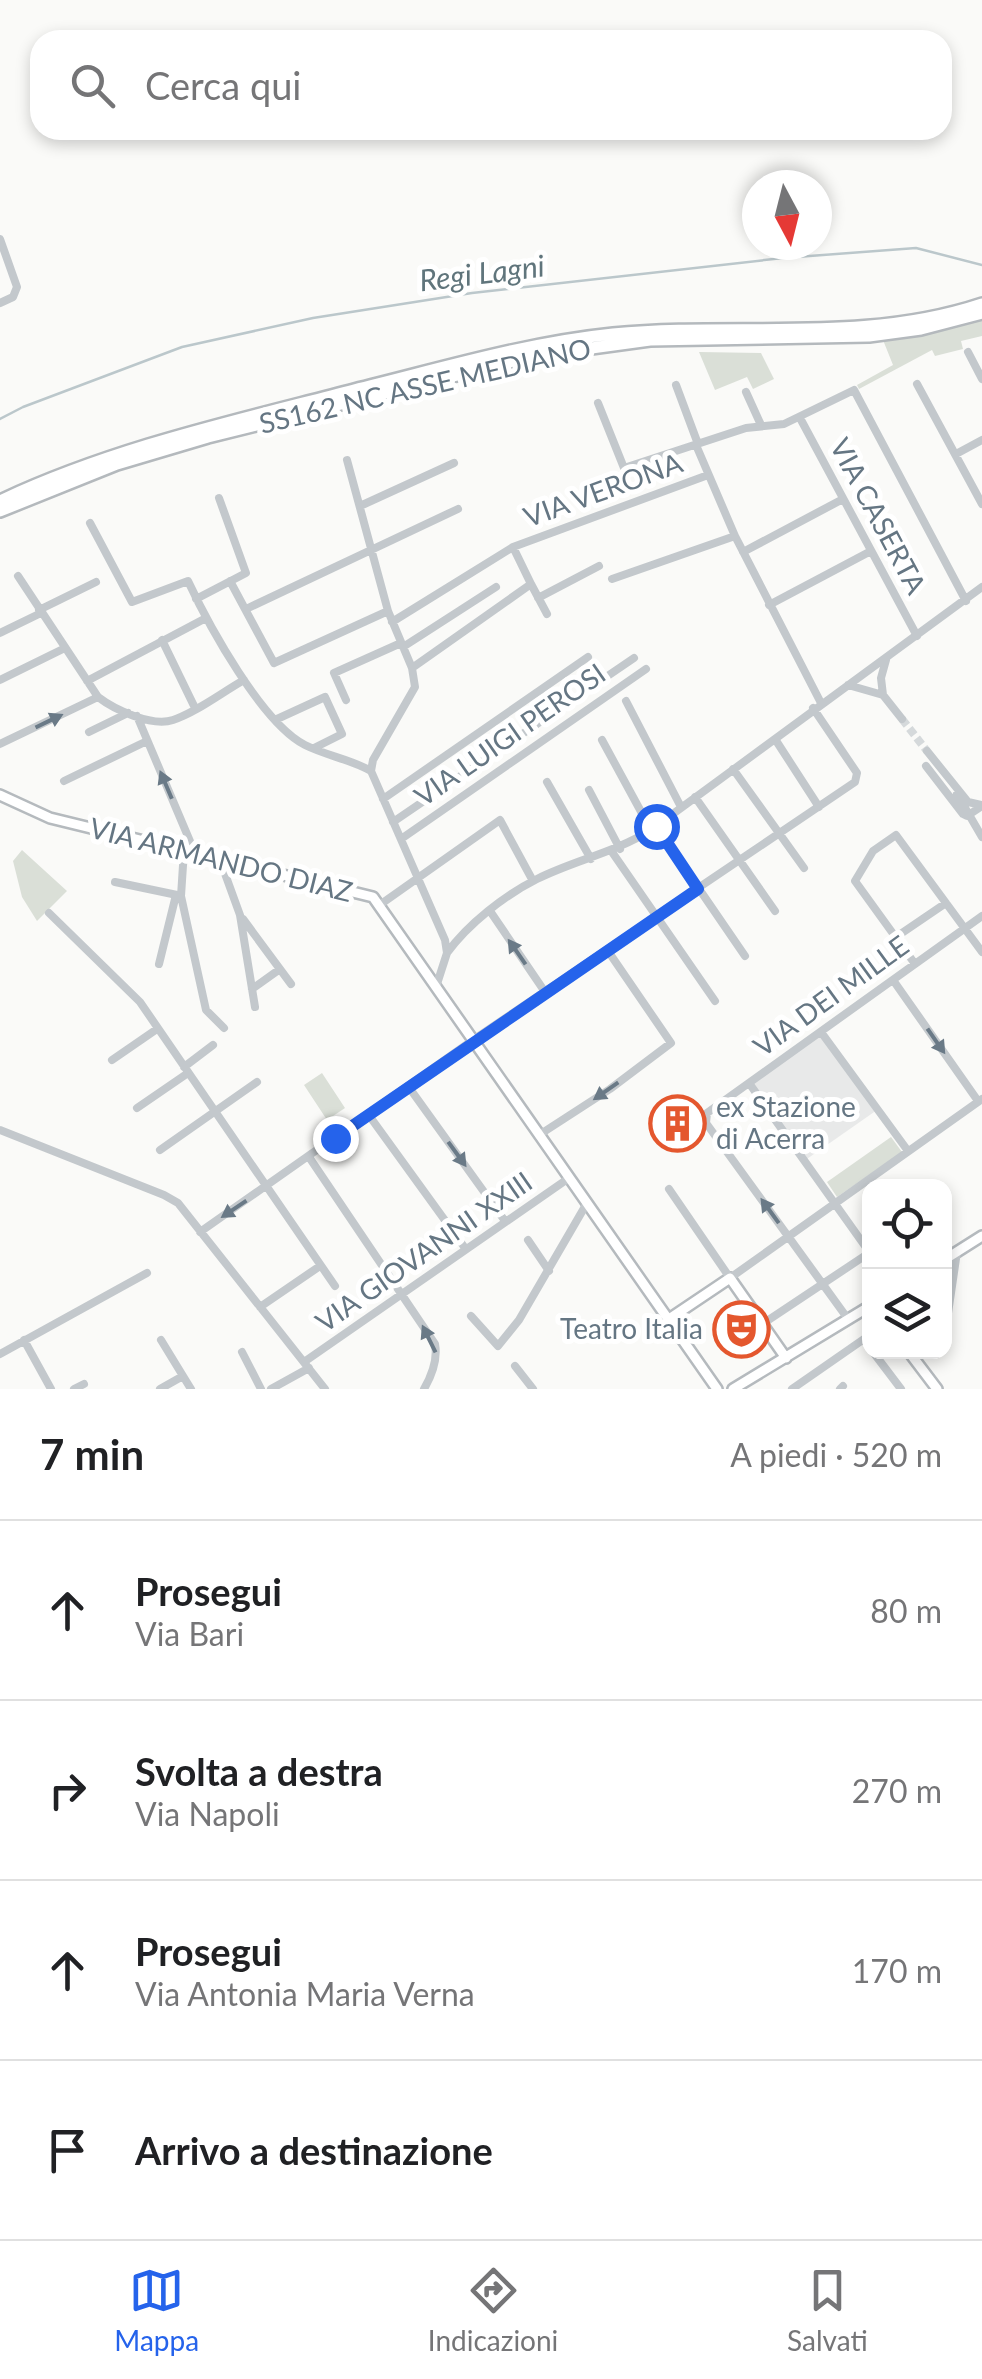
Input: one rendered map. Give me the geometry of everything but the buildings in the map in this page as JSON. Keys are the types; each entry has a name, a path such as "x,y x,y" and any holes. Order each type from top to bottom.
{"highway":[{"name":"SS162 NC ASSE MEDIANO","path":"0,514 53,483 205,429 551,342 662,330 870,327 922,320 982,304"},
{"name":"SS162 NC ASSE MEDIANO","path":"0,497 208,438 532,356 650,340 870,336 921,329 982,313"}],"main road":[{"name":"VIA ARMANDO DIAZ","path":"0,795 50,818 366,896 380,904 714,1385"},
{"path":"952,1255 982,1236"},
{"path":"669,1320 730,1278 786,1358"},
{"path":"733,1389 862,1311"},
{"path":"914,1359 937,1389"}],"street":[{"path":"0,239 16,287 13,297 0,303"},
{"path":"968,352 982,379"},
{"path":"918,384 982,504"},
{"path":"200,1232 473,1040 855,782 858,776 817,706 735,536 708,476 676,385"},
{"path":"598,403 624,468 761,425 784,424 854,390 966,601"},
{"path":"746,392 761,425"},
{"name":"VIA CASERTA","path":"800,418 917,636"},
{"path":"956,454 982,440"},
{"path":"348,460 388,611 416,687 373,760 370,772"},
{"path":"360,506 454,463"},
{"name":"VIA VERONA","path":"392,622 512,547 708,476"},
{"path":"196,599 246,573 219,498"},
{"path":"743,552 843,499"},
{"path":"246,609 458,509"},
{"path":"90,522 132,602 188,582 244,680 276,719 304,745 357,763 370,772 448,953"},
{"path":"612,579 735,536"},
{"name":"VIA VERONA","path":"512,547 546,614"},
{"path":"769,605 871,551"},
{"path":"538,598 599,566"},
{"path":"18,576 98,697 132,715 170,722 244,680"},
{"path":"230,581 274,663 388,611"},
{"path":"0,633 96,582"},
{"path":"412,668 531,584"},
{"path":"346,700 334,674 402,645 496,587"},
{"path":"436,987 457,939 490,911 534,881 616,850 653,828 982,587"},
{"path":"87,681 206,618"},
{"path":"162,640 195,708"},
{"path":"0,680 65,648"},
{"path":"383,799 588,657"},
{"path":"393,822 634,658"},
{"path":"888,658 880,678 883,694 902,719"},
{"name":"VIA LUIGI PEROSI","path":"401,839 646,669"},
{"path":"848,685 883,694"},
{"path":"276,719 325,696 342,734 313,748"},
{"path":"0,744 98,697"},
{"path":"626,701 681,806"},
{"path":"90,732 132,715"},
{"path":"132,715 147,741 189,852 160,964"},
{"path":"775,739 819,806"},
{"path":"602,740 653,828 745,956"},
{"path":"64,780 147,741"},
{"path":"927,751 968,802 982,805"},
{"path":"926,766 982,837"},
{"path":"733,769 804,868"},
{"path":"949,780 967,816"},
{"path":"547,782 591,859"},
{"path":"589,790 616,850 715,1001"},
{"path":"694,797 774,912"},
{"path":"967,816 982,805"},
{"path":"380,904 500,820 534,881"},
{"path":"915,964 855,881 873,851 896,835 982,952"},
{"path":"220,860 240,915 255,1007"},
{"path":"115,882 179,895"},
{"path":"179,895 206,1010 224,1028"},
{"path":"896,938 946,902"},
{"path":"490,911 545,992"},
{"path":"49,913 140,1002 335,1286"},
{"path":"240,915 291,984"},
{"name":"VIA DEI MILLE","path":"788,1237 706,1123 707,1113 982,916"},
{"path":"540,1136 671,1043 608,951"},
{"path":"252,988 280,970"},
{"path":"669,1189 730,1278 980,1100 893,980"},
{"path":"112,1060 157,1029"},
{"path":"821,1032 908,1151"},
{"path":"138,1108 213,1045"},
{"path":"160,1150 257,1082"},
{"path":"749,1083 862,1243"},
{"path":"408,1086 505,1221"},
{"path":"368,1114 465,1248"},
{"path":"0,1128 178,1203 325,1389"},
{"path":"310,1157 435,1344 432,1376 424,1389"},
{"name":"VIA GIOVANNI XXIII","path":"271,1389 465,1248 570,1178"},
{"path":"470,1316 498,1346 549,1271 587,1204"},
{"path":"788,1237 848,1319"},
{"path":"528,1240 549,1271"},
{"path":"952,1290 957,1252"},
{"path":"764,1324 862,1258"},
{"path":"260,1306 320,1266"},
{"path":"0,1354 147,1273"},
{"path":"24,1340 50,1389"},
{"path":"161,1340 190,1389"},
{"path":"792,1389 862,1349"},
{"path":"242,1352 261,1389"},
{"path":"879,1359 900,1389"},
{"path":"516,1366 533,1389"},
{"path":"160,1389 183,1376"},
{"path":"74,1389 84,1384"},
{"path":"701,1389 714,1385"}],"shaded area":[{"path":"982,319 982,336 961,341 963,349 935,356 932,350 859,389 857,385 893,365 883,340"},
{"path":"699,352 761,353 774,379 753,389 747,377 715,390"},
{"path":"22,850 67,891 37,921 22,897 13,861"},
{"path":"821,1032 877,1110 804,1161 749,1083"},
{"path":"322,1073 345,1108 327,1120 304,1085"},
{"path":"891,1137 902,1152 837,1197 827,1182"}],"waterway":[{"name":"Regi Lagni","path":"0,419 182,347 313,318 472,293 783,258 916,248 982,265"}],"tunnel":[{"path":"902,719 927,751"}],"place":[{"name":"ex Stazione di Acerra","path":"677,1123"},
{"name":"Teatro Italia","path":"742,1329"}],"route":[{"path":"335,1138 698,889 656,826"}]}
